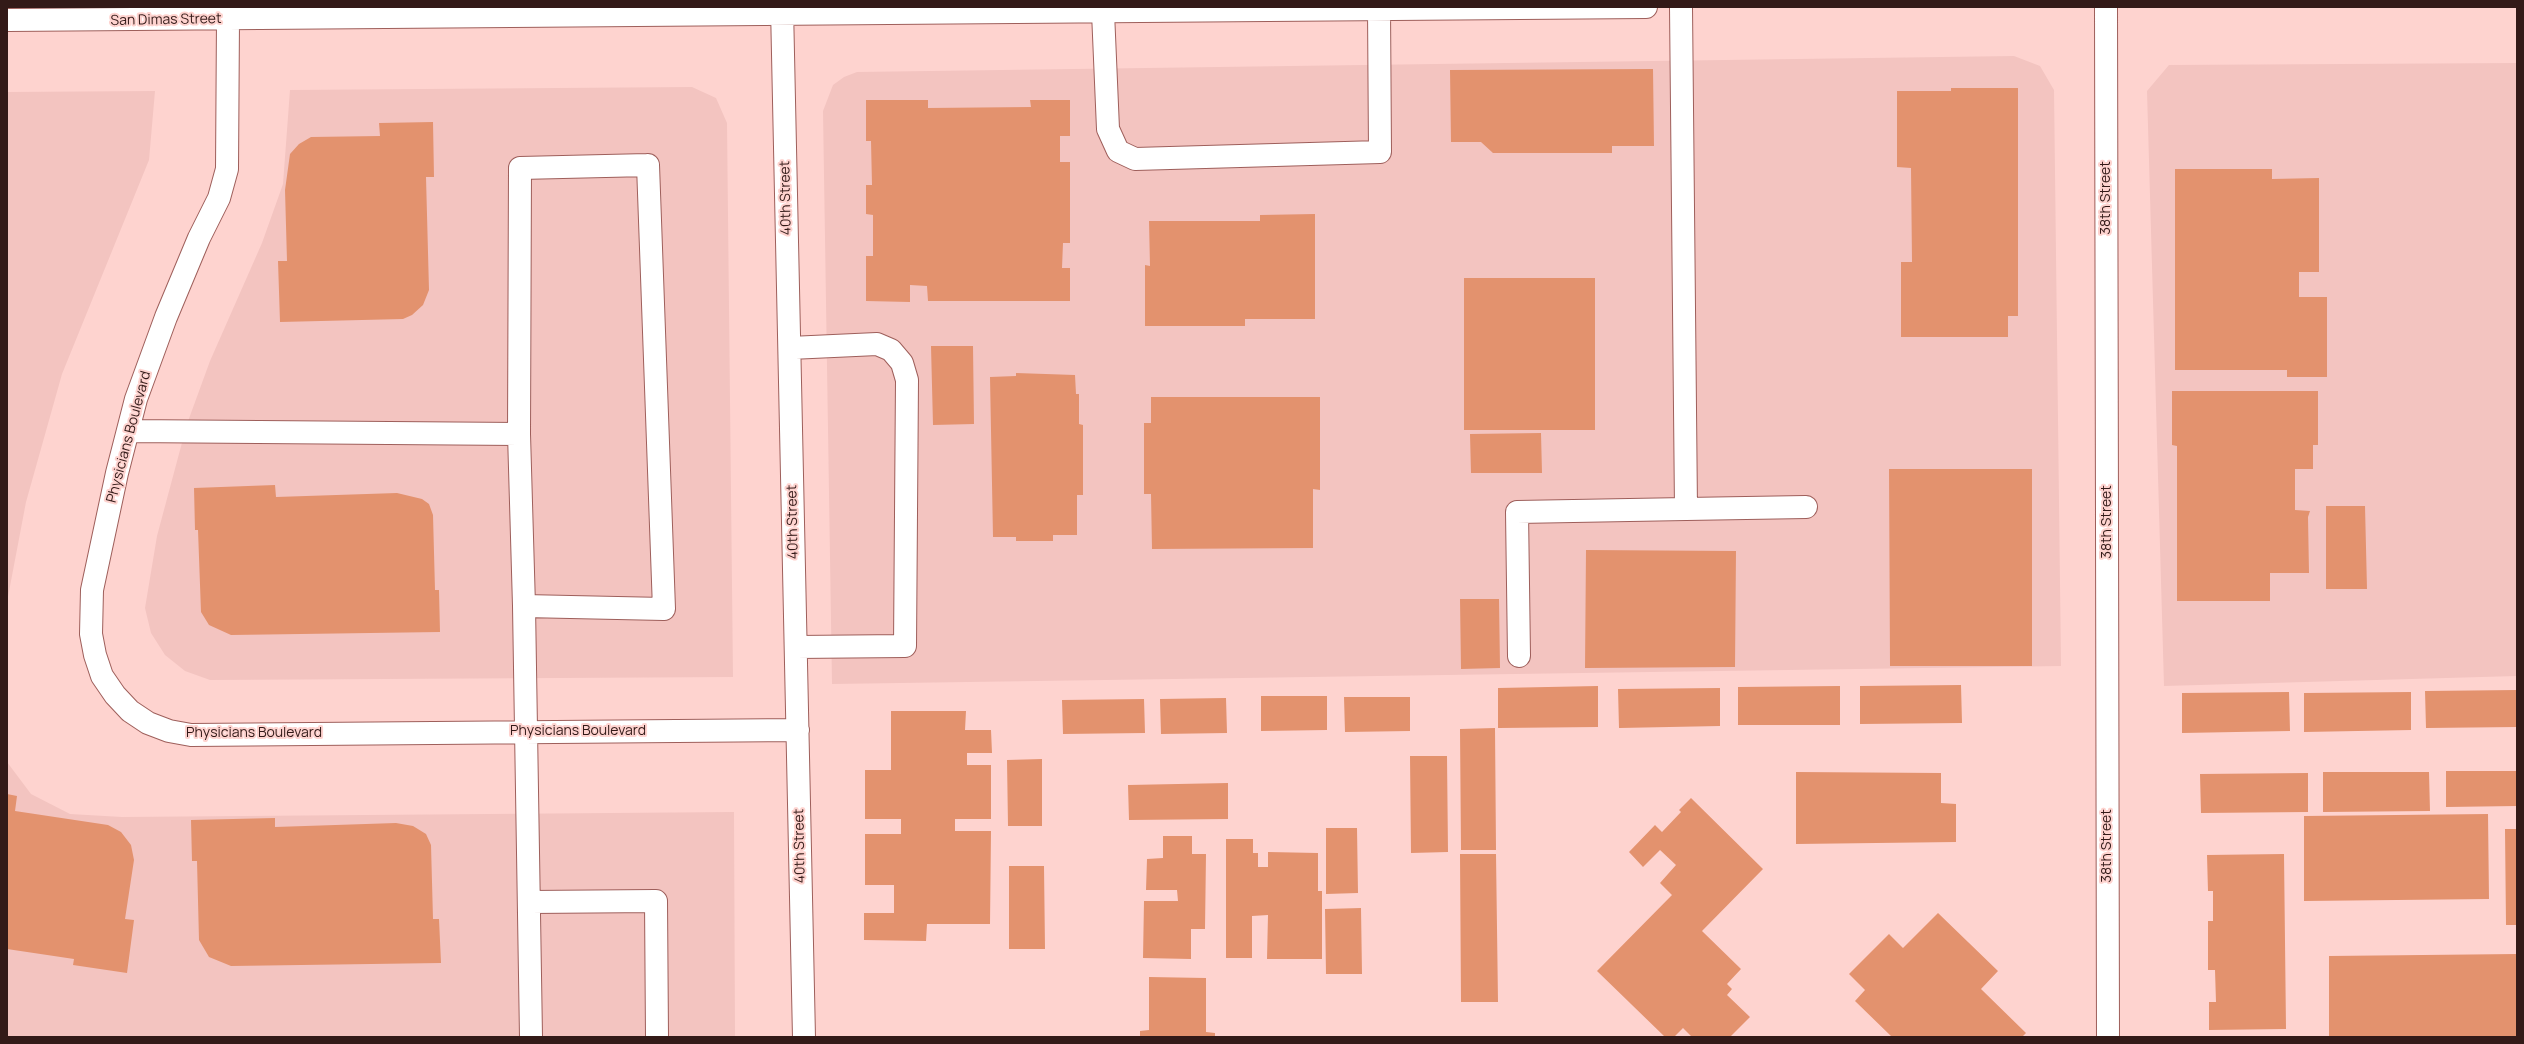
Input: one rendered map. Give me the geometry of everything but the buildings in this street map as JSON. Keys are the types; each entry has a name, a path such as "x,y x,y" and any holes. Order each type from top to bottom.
{"street":[{"name":"San Dimas Street","path":"7,20 146,14 228,19 304,12 1032,10 1103,12 1232,9 1646,7"},
{"path":"1681,7 1686,509"},
{"name":"38th Street","path":"2106,7 2108,1037"},
{"path":"1103,12 1108,129 1118,151 1135,159 1380,152 1379,9"},
{"name":"40th Street","path":"782,11 804,1037"},
{"name":"Physicians Boulevard","path":"228,19 227,169 219,198 199,238 166,318 136,399 92,590 91,634 95,656 102,676 115,695 130,711 148,723 169,732 192,735 798,730"},
{"path":"524,606 664,609 648,165 520,168 519,434 527,732 531,1037"},
{"path":"790,348 877,344 891,350 902,363 907,380 906,646 796,647"},
{"path":"128,431 519,434"},
{"path":"1519,656 1517,512 1806,507"},
{"path":"530,902 656,901 657,1037"}],"shaded area":[{"path":"2014,56 2040,66 2054,90 2061,666 832,684 823,111 833,85 844,77 857,72"},
{"path":"2517,63 2517,676 2164,686 2147,91 2169,65"},
{"path":"692,87 716,98 727,123 733,677 210,680 185,671 165,655 151,633 145,608 157,536 187,424 210,361 262,243 283,184 290,90"},
{"path":"155,91 149,160 62,374 26,502 7,602 7,92"},
{"path":"7,762 31,794 70,814 122,817 734,812 735,1037 7,1037"}]}
